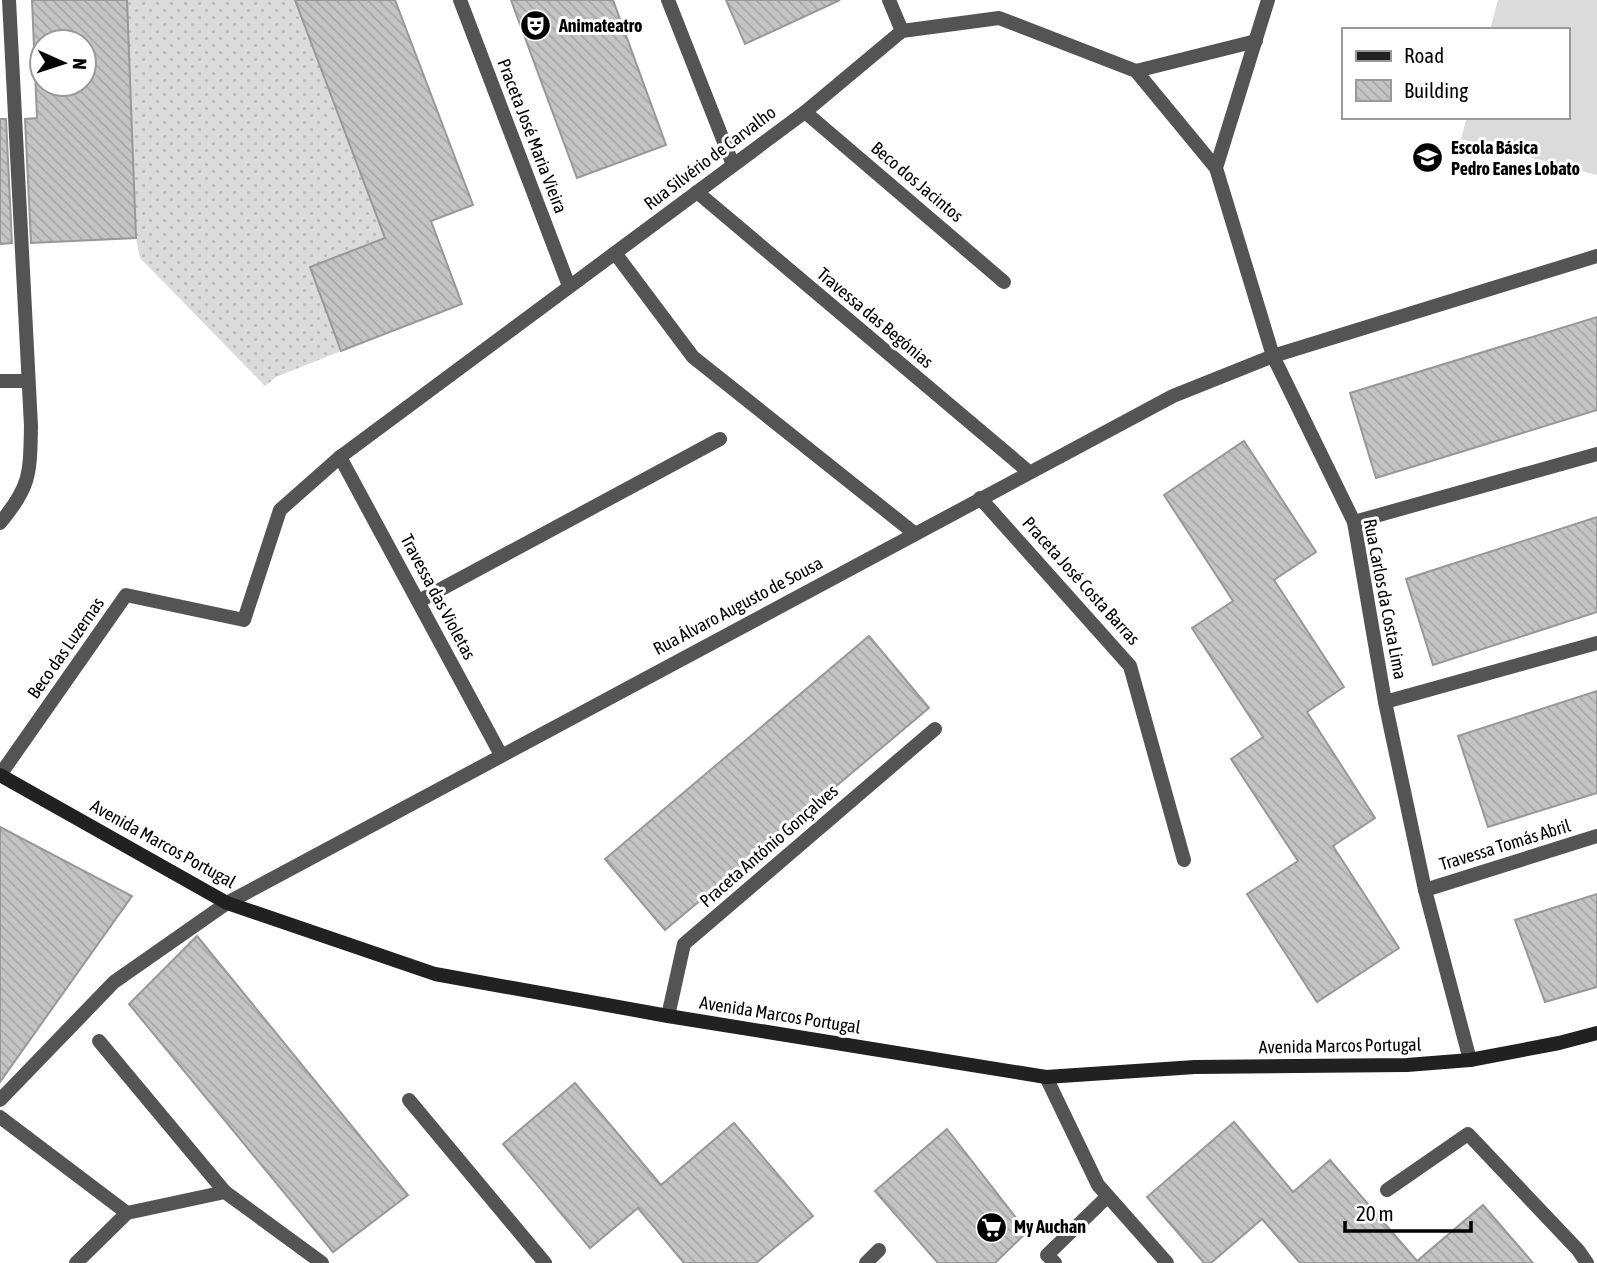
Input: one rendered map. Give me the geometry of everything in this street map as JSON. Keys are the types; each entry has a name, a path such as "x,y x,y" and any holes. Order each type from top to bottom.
{"main road":[{"name":"Avenida Marcos Portugal","path":"0,775 227,903 435,974 668,1016 1046,1077 1195,1067 1407,1065 1470,1060 1597,1033"}],"street":[{"path":"0,523 20,499 30,469 31,426 9,0"},
{"name":"Praceta José Maria Vieira","path":"460,0 569,286"},
{"path":"668,0 733,165"},
{"path":"889,0 902,31 999,18 1136,71 1216,167"},
{"path":"1216,167 1268,0"},
{"name":"Rua Silvério de Carvalho","path":"340,457 805,112 902,31"},
{"path":"1136,71 1256,41"},
{"name":"Beco dos Jacintos","path":"805,112 1004,282"},
{"name":"Rua Carlos da Costa Lima","path":"1216,167 1273,356 1354,522 1385,702 1425,890 1470,1060"},
{"name":"Travessa das Begónias","path":"697,192 1029,472"},
{"path":"615,253 693,357 914,533"},
{"name":"Rua Álvaro Augusto de Sousa","path":"0,1100 114,982 227,903 1029,472 1173,396 1273,356 1597,256"},
{"path":"0,381 27,381"},
{"path":"419,601 720,439"},
{"path":"1354,522 1597,454"},
{"name":"Travessa das Violetas","path":"340,457 502,755"},
{"name":"Beco das Luzernas","path":"0,775 126,595 244,620 280,510 340,457"},
{"name":"Praceta José Costa Barras","path":"980,498 1130,666 1184,860"},
{"path":"1385,702 1597,643"},
{"name":"Praceta António Gonçalves","path":"668,1016 684,944 935,729"},
{"name":"Travessa Tomás Abril","path":"1425,890 1597,836"},
{"path":"99,1041 225,1192 322,1263"},
{"path":"1046,1077 1098,1185 1167,1263"},
{"path":"409,1100 545,1263"},
{"path":"0,1117 127,1213"},
{"path":"1387,1190 1468,1134 1578,1250 1587,1263"},
{"path":"76,1263 127,1213 225,1192"},
{"path":"1055,1263 1047,1255 1108,1196"},
{"path":"866,1263 879,1250"}],"shaded area":[{"path":"127,0 295,0 385,238 341,351 276,377 265,386 140,258 136,238"},
{"path":"1498,0 1597,0 1597,175 1461,139 1466,119 1569,119 1569,28 1491,28"}],"building":[{"path":"32,0 127,0 136,238 31,243 25,119 37,118 36,98 98,98 98,28 33,28"},
{"path":"295,0 395,0 473,205 431,221 462,304 341,351 310,267 385,238"},
{"path":"511,0 613,0 666,145 577,178"},
{"path":"726,0 840,0 745,44"},
{"path":"0,119 6,119 12,243 0,244"},
{"path":"1597,317 1597,410 1376,478 1350,393"},
{"path":"1244,441 1316,552 1274,580 1344,687 1307,712 1375,818 1333,846 1399,948 1317,1002 1247,894 1298,861 1231,759 1263,737 1192,628 1233,601 1164,495"},
{"path":"1597,517 1597,612 1433,665 1406,579"},
{"path":"869,636 929,708 665,930 605,859"},
{"path":"1597,691 1597,793 1488,827 1458,736"},
{"path":"0,827 132,896 0,1082"},
{"path":"1597,894 1597,987 1545,1002 1515,920"},
{"path":"197,936 408,1195 333,1252 129,1004"},
{"path":"575,1083 661,1185 734,1123 813,1216 756,1263 684,1263 638,1208 590,1248 503,1144"},
{"path":"1234,1122 1293,1192 1330,1160 1417,1261 1483,1205 1533,1263 1300,1263 1262,1219 1211,1263 1204,1263 1147,1197"},
{"path":"947,1129 1027,1232 995,1263 938,1263 875,1191"}],"place":[{"name":"Animateatro","path":"536,26"},
{"name":"Escola Básica Pedro Eanes Lobato","path":"1428,158"},
{"name":"My Auchan","path":"991,1227"}]}
